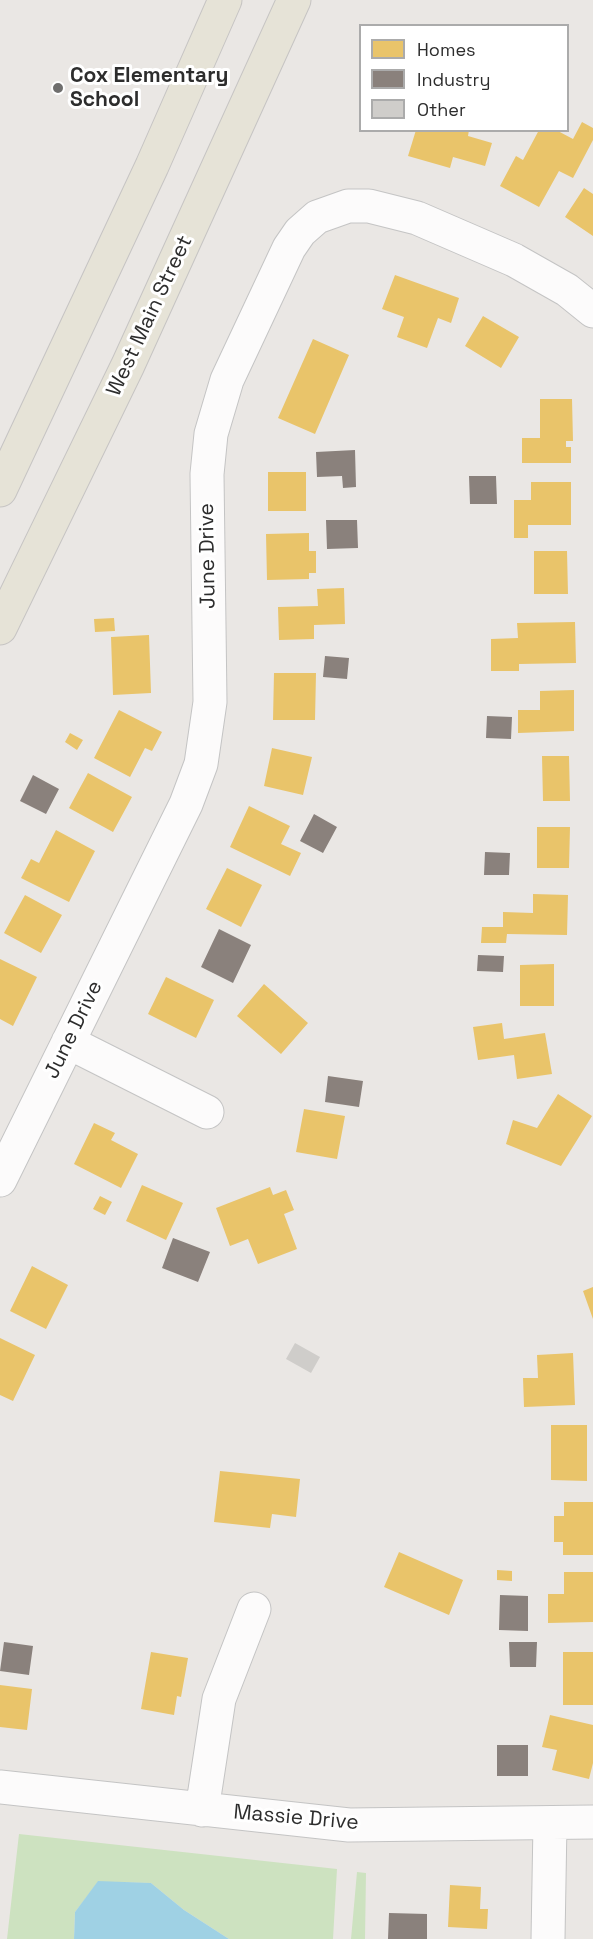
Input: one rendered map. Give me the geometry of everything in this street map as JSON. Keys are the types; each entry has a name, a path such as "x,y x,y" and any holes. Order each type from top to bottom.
{"main road":[{"path":"0,490 152,166 225,0"},
{"name":"West Main Street","path":"0,628 128,365 294,0"}],"street":[{"name":"June Drive","path":"0,1180 186,804 201,764 208,734 210,702 207,474 211,434 227,380 289,248 300,231 317,217 348,206 369,206 417,218 514,260 567,290 593,311"},
{"path":"68,1042 207,1112"},
{"path":"202,1810 219,1699 254,1609"},
{"name":"Massie Drive","path":"0,1786 349,1825 593,1822"},
{"path":"548,1939 550,1823"}],"green space":[{"path":"19,1834 337,1869 333,1939 229,1939 184,1910 151,1883 98,1882 75,1912 74,1939 7,1939"},
{"path":"357,1872 366,1873 365,1939 351,1939"}],"water":[{"path":"98,1881 151,1883 184,1910 229,1939 74,1939 75,1912"}],"building: Homes":[{"path":"582,122 593,128 593,140 573,178 559,171 539,207 500,186 516,156 523,160 538,132 560,132 573,139"},
{"path":"415,132 469,132 468,136 492,143 485,166 453,157 450,168 408,156"},
{"path":"584,188 593,194 593,236 565,217"},
{"path":"395,275 459,298 451,323 438,318 427,348 397,337 404,317 382,309"},
{"path":"483,316 519,337 501,368 465,346"},
{"path":"313,339 349,355 315,434 278,418"},
{"path":"540,399 572,399 573,441 566,441 566,447 571,447 571,463 522,463 522,438 540,438"},
{"path":"268,472 306,472 306,511 268,511"},
{"path":"531,482 571,482 571,525 528,525 528,538 514,538 514,500 531,500"},
{"path":"309,533 309,551 316,551 316,573 309,573 309,579 267,580 266,534"},
{"path":"534,551 567,551 568,594 534,594"},
{"path":"344,588 345,624 314,625 314,639 279,640 278,607 318,606 317,589"},
{"path":"114,618 115,631 95,632 94,619"},
{"path":"575,622 576,663 519,664 519,671 491,671 491,639 518,638 517,623"},
{"path":"149,635 151,693 113,695 111,637"},
{"path":"274,673 316,673 315,720 273,720"},
{"path":"574,690 574,731 518,733 518,710 540,710 540,691"},
{"path":"119,710 162,732 152,751 145,748 130,777 94,758"},
{"path":"70,733 83,740 77,750 65,742"},
{"path":"272,748 312,757 303,795 264,786"},
{"path":"542,756 569,756 570,801 543,801"},
{"path":"88,773 132,797 113,832 69,808"},
{"path":"249,806 290,826 281,844 301,853 290,876 230,847"},
{"path":"537,827 570,827 569,868 537,868"},
{"path":"56,830 95,851 69,902 21,878 31,859 39,863"},
{"path":"227,868 262,885 241,927 206,909"},
{"path":"533,894 568,895 567,935 507,934 506,943 481,943 482,927 503,927 503,912 533,913"},
{"path":"25,895 62,915 41,953 4,933"},
{"path":"0,959 37,977 13,1026 0,1019"},
{"path":"554,964 554,1006 520,1006 520,965"},
{"path":"166,977 214,1000 196,1038 148,1014"},
{"path":"264,984 308,1023 281,1054 237,1016"},
{"path":"502,1023 504,1039 545,1033 552,1074 517,1079 514,1055 478,1060 473,1027"},
{"path":"558,1094 592,1116 561,1166 506,1144 513,1120 537,1128"},
{"path":"304,1109 345,1116 337,1159 296,1152"},
{"path":"94,1123 115,1133 111,1140 138,1154 121,1188 74,1164"},
{"path":"142,1185 183,1203 166,1240 126,1221"},
{"path":"270,1187 273,1195 286,1190 294,1210 284,1214 297,1249 258,1264 248,1239 230,1246 216,1208"},
{"path":"100,1196 112,1202 105,1215 93,1209"},
{"path":"32,1266 68,1285 46,1329 10,1311"},
{"path":"593,1287 593,1319 583,1291"},
{"path":"0,1338 35,1355 13,1401 0,1395"},
{"path":"573,1353 575,1405 524,1407 523,1378 538,1378 537,1355"},
{"path":"551,1425 587,1425 587,1481 551,1480"},
{"path":"220,1471 300,1479 296,1517 272,1514 270,1528 214,1522"},
{"path":"564,1502 593,1502 593,1555 563,1555 563,1542 554,1542 554,1516 564,1516"},
{"path":"399,1552 463,1580 449,1615 384,1587"},
{"path":"497,1570 512,1571 512,1581 497,1580"},
{"path":"564,1572 593,1572 593,1622 548,1623 548,1594 564,1594"},
{"path":"151,1652 188,1658 181,1697 177,1696 174,1715 141,1709"},
{"path":"563,1652 593,1652 593,1705 563,1705"},
{"path":"0,1685 32,1689 27,1730 0,1727"},
{"path":"550,1715 593,1725 593,1763 589,1779 552,1770 557,1750 542,1747"},
{"path":"450,1885 481,1887 480,1909 488,1909 487,1929 448,1927"}],"building: Industry":[{"path":"355,450 356,487 343,488 342,476 317,477 316,452"},
{"path":"469,476 496,476 497,504 470,504"},
{"path":"326,520 357,520 358,548 327,549"},
{"path":"325,656 349,658 347,679 323,677"},
{"path":"487,716 512,717 511,739 486,738"},
{"path":"33,775 59,789 46,814 20,801"},
{"path":"314,814 337,827 323,853 300,841"},
{"path":"485,852 510,853 509,875 484,875"},
{"path":"219,929 251,945 233,983 201,967"},
{"path":"478,955 504,956 503,972 477,971"},
{"path":"328,1076 363,1081 359,1107 325,1102"},
{"path":"173,1238 210,1252 198,1282 162,1268"},
{"path":"500,1595 528,1596 528,1631 499,1630"},
{"path":"4,1642 33,1646 29,1675 0,1671"},
{"path":"509,1642 537,1642 536,1667 510,1667"},
{"path":"497,1745 528,1745 528,1776 497,1776"},
{"path":"389,1913 427,1914 427,1939 388,1939"}],"building: Other":[{"path":"295,1343 320,1357 311,1373 286,1359"}],"place":[{"name":"Cox Elementary School","path":"58,88"}]}
